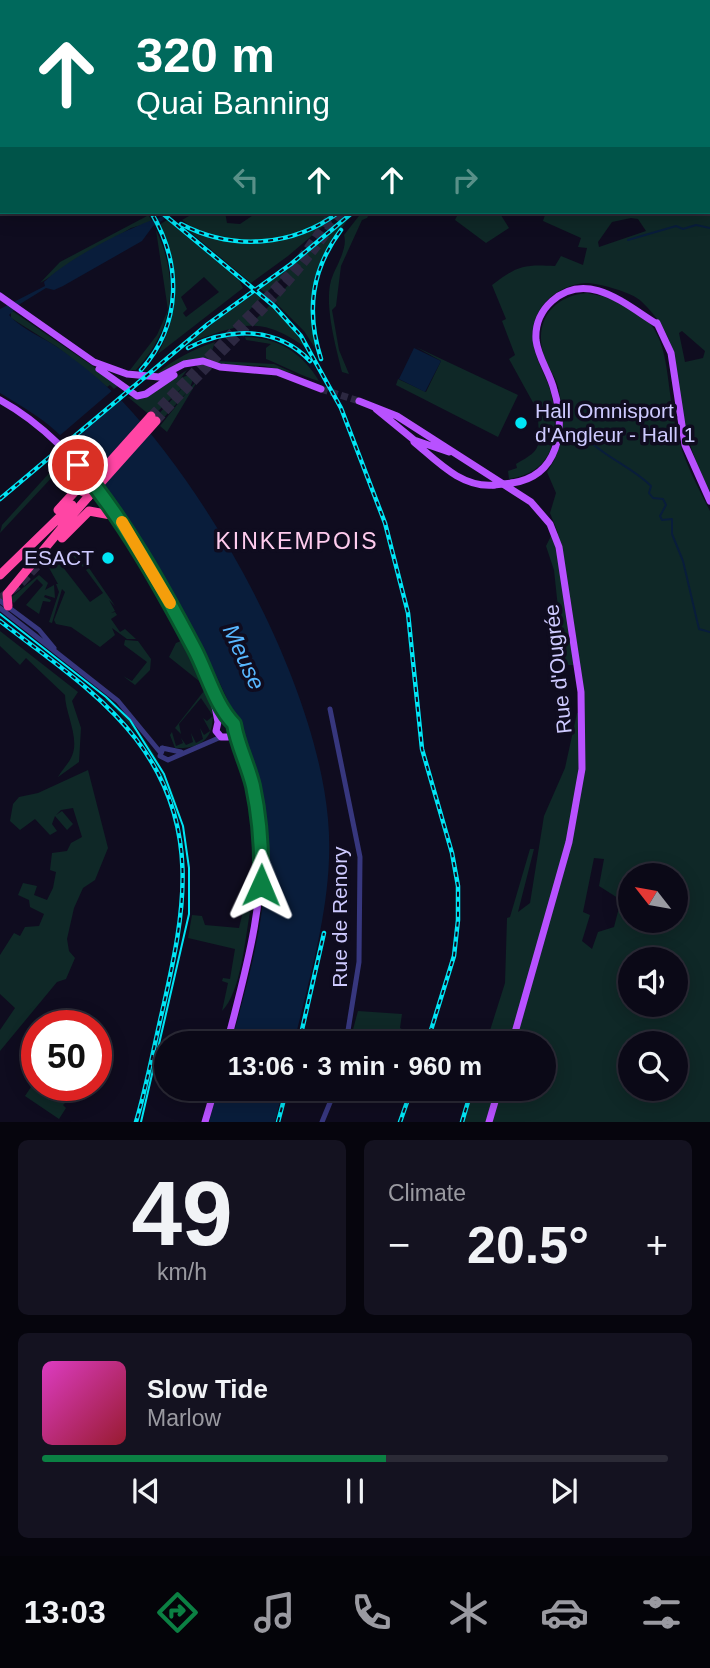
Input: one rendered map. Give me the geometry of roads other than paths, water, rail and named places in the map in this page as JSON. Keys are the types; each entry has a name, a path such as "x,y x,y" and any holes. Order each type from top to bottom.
{"highway":[{"path":"0,575 72,505 154,418"},
{"path":"75,468 86,490"},
{"path":"53,517 86,490"},
{"path":"3,605 6,593 65,524 86,490"},
{"path":"42,549 72,505"},
{"path":"42,549 86,513 99,510 111,515"},
{"path":"42,549 65,524"}],"main road":[{"path":"409,436 454,475 479,485 512,483 532,477 548,464 557,446 556,400 538,348 536,332 540,318 551,303 570,291 587,289 634,301 657,324 671,353 684,440 710,501"},
{"path":"604,293 641,310 657,324"},
{"path":"0,299 94,362 127,374 159,377 196,361 277,372 321,388"},
{"path":"618,299 634,301"},
{"path":"13,307 137,396 150,391 189,366 214,365"},
{"path":"118,382 127,374"},
{"path":"146,377 152,385 150,391"},
{"name":"Rue d'Ougrée","path":"461,457 409,436 363,402 391,412 417,430 461,457 531,502 550,524 564,570 581,692 582,769 574,821 515,1031"},
{"path":"0,403 51,439 75,468"},
{"path":"417,430 464,480"},
{"path":"409,436 416,435 417,430"},
{"path":"51,439 86,490 155,576 206,671 227,719 234,724 228,735"},
{"path":"86,490 111,515 149,573 209,684 217,725 228,735 241,755 249,789 257,863 253,909 228,1031"},
{"path":"217,725 227,719"},
{"path":"203,1122 209,1101"},
{"path":"489,1122 495,1101"}],"street":[{"path":"3,605 44,635 59,653"},
{"path":"3,605 34,635 118,701 161,750 181,752 228,735"},
{"path":"34,635 44,635"},
{"name":"Rue de Renory","path":"330,709 360,857 360,955 348,1031"},
{"path":"204,744 217,725"},
{"path":"161,750 165,760 173,753"},
{"path":"322,1122 331,1101"}],"water":[{"name":"Meuse","path":"166,214 173,214 153,226 142,241 63,286 54,290 46,288 20,304 9,315 99,379 157,442 192,489 225,541 282,653 304,711 320,766 328,819 325,904 297,1031 234,1031 263,904 266,847 259,791 252,763 232,710 181,609 114,499 82,458 57,432 0,393 0,309 45,286 44,282 64,266 129,230"},
{"path":"414,348 441,361 425,392 399,379"},
{"path":"215,1101 280,1101 275,1122 209,1122"}],"waterway":[{"path":"628,240 676,226 683,229 696,225 710,228"},
{"path":"593,444 651,486 649,493 653,498 663,499 666,505 660,516 662,520 672,519 672,534 683,561 699,629 710,632"}],"tunnel":[{"path":"151,416 292,271 332,214"},
{"path":"156,421 277,294 340,214"},
{"path":"321,389 359,401"},
{"path":"0,599 22,582 48,554"}],"tram line":[{"path":"0,614 106,697 130,720 164,774 183,826 189,868 189,914 141,1122"}],"railway":[{"path":"141,370 164,333 173,293 168,252 152,214"},
{"path":"163,214 274,306 301,336 341,408 385,523 408,613 422,749 452,853 458,886 454,956 431,1031"},
{"path":"181,224 221,238 262,241 302,232 336,214"},
{"path":"0,499 208,324 291,264 351,214"},
{"path":"321,359 314,325 314,292 323,260 341,230"},
{"path":"188,348 219,336 252,334 283,341 310,361"},
{"path":"0,621 72,676 122,722 157,771 171,804 179,836 182,903 171,972 136,1122"},
{"path":"302,1031 324,933"},
{"path":"278,1122 284,1101"},
{"path":"400,1122 407,1101"},
{"path":"462,1122 468,1101"}],"place":[{"name":"Hall Omnisport d'Angleur - Hall 1","path":"521,423"},
{"name":"ESACT","path":"108,558"}],"district":[{"name":"KINKEMPOIS","path":"297,541"}]}
